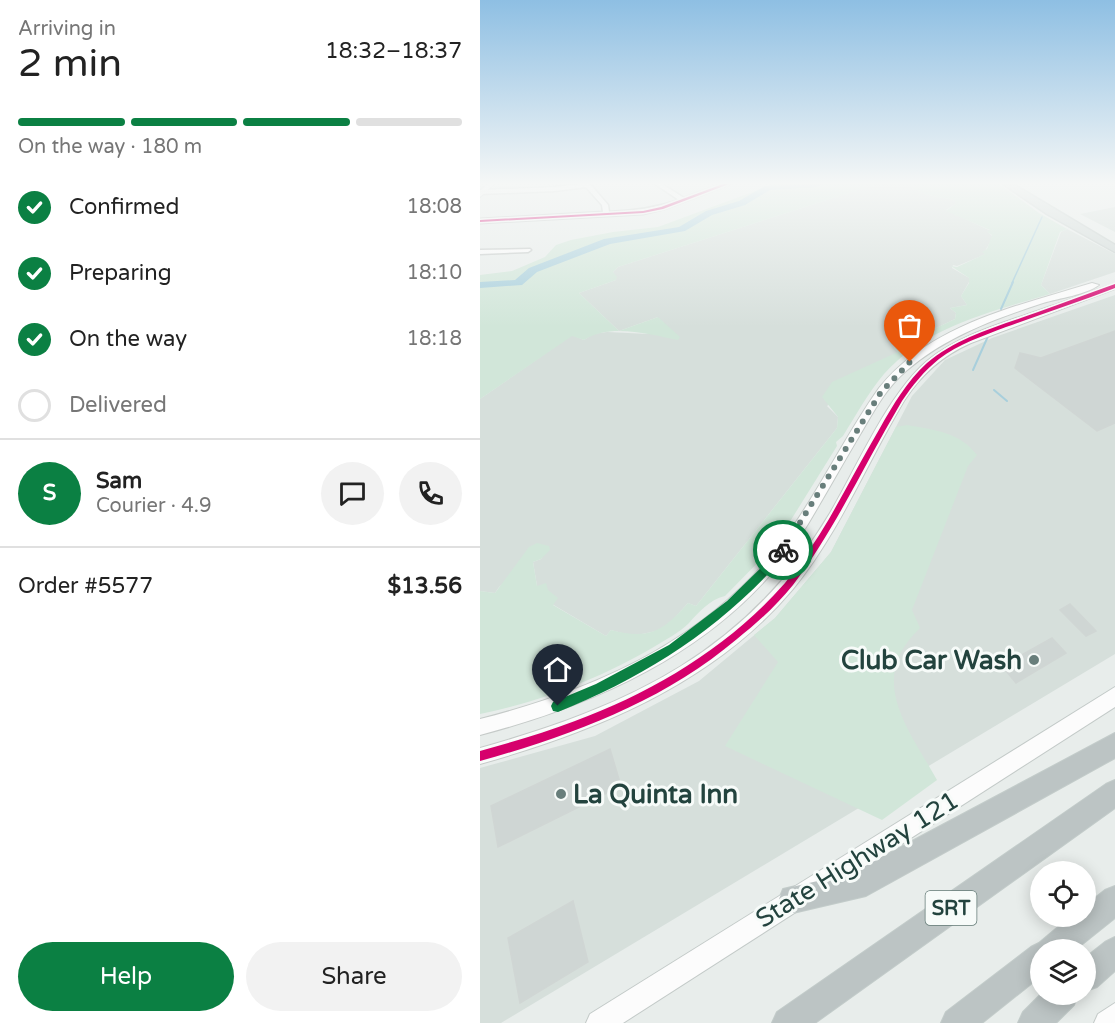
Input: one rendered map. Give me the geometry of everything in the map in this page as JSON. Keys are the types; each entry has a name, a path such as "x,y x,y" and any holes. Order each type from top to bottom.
{"highway":[{"path":"793,899 856,886 1115,745"},
{"name":"SRT","path":"788,1023 1115,794"},
{"path":"1065,939 1115,900"},
{"path":"1096,968 1115,952"},
{"path":"957,1023 1030,966"},
{"path":"1034,1023 1052,1005"}],"main road":[{"path":"1086,232 1115,249"},
{"name":"State Highway 121","path":"599,1023 1115,696"},
{"path":"1107,1023 1115,1016"}],"street":[{"path":"480,252 528,250"},
{"path":"480,728 558,706 600,688 673,649 731,605 756,582 783,551 872,406 900,370 932,346 981,323 1115,278"},
{"path":"480,756 512,748 590,721 644,696 692,668 730,640 766,609 799,572 818,544 900,396 938,358 963,342 1115,286"},
{"path":"1060,296 1069,302"},
{"path":"872,406 892,412"}],"shaded area":[{"path":"728,232 989,232 993,237 985,251 986,254 957,266 953,265 952,268 969,278 961,296 967,305 950,308 956,313 955,319 894,348 898,352 827,406 838,417 837,428 696,606 688,603 668,625 656,631 633,636 611,630 606,636 552,604 550,593 537,586 533,562 541,559 549,546 499,587 495,593 480,591 480,399 572,335 584,340 593,334 607,332 648,334 658,317 619,331 579,293 616,280 613,272 618,267"},
{"path":"1061,232 1072,232 1115,254 1115,272 1050,294 1041,285"},
{"path":"1115,295 1115,654 501,1023 480,1023 480,768 595,736 699,681 775,618 831,552 912,396 945,360 992,338"}],"green space":[{"path":"613,232 728,232 618,267 613,272 617,277 616,280 579,293 619,331 594,335 584,340 572,336 480,399 480,275 512,271 545,257 556,245"},
{"path":"987,232 1061,232 1041,285 1050,294 961,323 919,344 901,358 878,381 843,436 836,442 837,446 776,544 725,596 709,603 673,636 623,664 577,685 529,702 480,714 480,591 495,593 529,547 537,543 549,546 550,550 541,559 533,562 537,586 546,583 548,590 558,598 553,605 606,636 611,630 636,634 655,631 671,620 688,603 696,606 837,428 838,417 822,397 832,382 898,352 894,348 955,319 956,313 950,308 967,305 961,296 969,283 969,278 951,266 957,267 985,254 982,252 987,249 992,235"},
{"path":"658,317 680,337 678,340 619,331"},
{"path":"907,425 946,433 962,441 977,455 968,466 912,610 920,628 904,647 896,666 894,685 897,704 937,780 882,820 725,746 778,662 754,635 775,618 831,552 896,427"}],"building":[{"path":"1115,331 1115,423 1097,431 1015,368 1020,353 1041,358"},
{"path":"1070,604 1096,631 1086,636 1060,610"},
{"name":"Club Car Wash","path":"1052,638 1066,653 1016,683 1002,666"},
{"name":"La Quinta Inn","path":"610,749 621,786 498,847 491,806"},
{"path":"573,901 588,962 520,1003 508,938"}],"waterway":[{"path":"480,285 518,283 533,270 608,241 665,232"},
{"path":"1012,283 1035,232"},
{"path":"1001,309 1013,282"},
{"path":"973,370 989,334"},
{"path":"994,390 1007,401"}],"cycle path":[{"path":"480,756 577,726 670,681 714,653 753,621 788,584 818,543 843,502 899,401 928,365 945,352 975,337 1115,286"}],"way so far":[{"path":"783,550 881,392 910,362"}],"place":[{"name":"Club Car Wash","path":"1034,660"},
{"name":"La Quinta Inn","path":"561,794"}],"route":[{"path":"558,706 600,688 673,649 731,605 756,582 783,550"}]}
